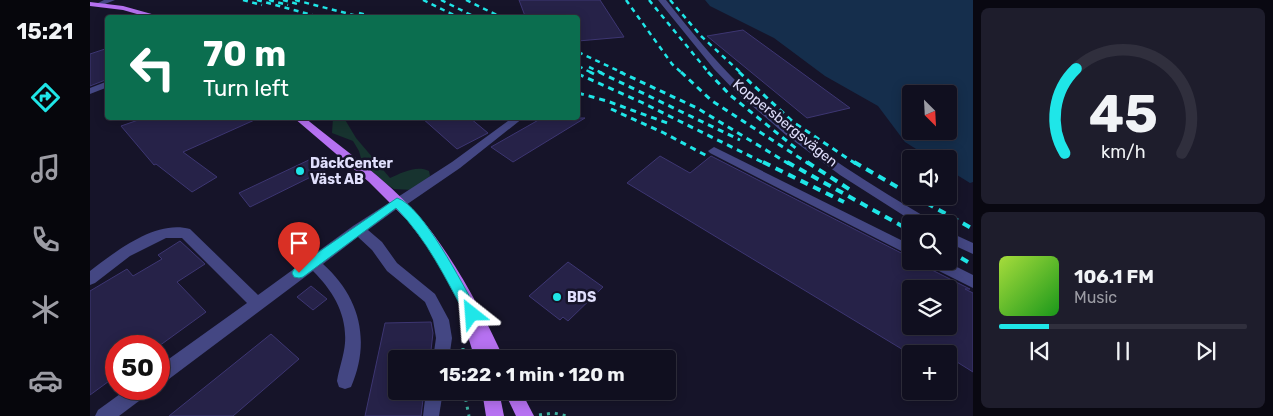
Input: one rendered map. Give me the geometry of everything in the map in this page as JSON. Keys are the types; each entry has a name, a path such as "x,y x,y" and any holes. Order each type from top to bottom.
{"main road":[{"path":"90,4 100,4 152,15"},
{"path":"301,120 412,217 433,244 491,350"},
{"path":"464,299 480,350"},
{"path":"492,400 495,416"},
{"path":"517,400 525,416"}],"lane":[{"path":"100,4 111,0"},
{"name":"Koppersbergsvägen","path":"662,0 718,68 755,102 837,165 913,215"},
{"path":"90,91 105,85"},
{"path":"170,368 358,229 456,165 515,120"},
{"path":"714,151 902,246"},
{"path":"358,229 377,246 392,267 430,298 441,320 444,338 442,350"},
{"path":"90,279 125,252 164,233 185,233 257,304"},
{"path":"957,241 973,249"},
{"path":"313,263 326,274 340,291 350,314 353,341 345,381"},
{"path":"950,270 973,282"},
{"path":"104,416 126,400"},
{"path":"431,414 433,400"}],"path":[{"path":"466,400 469,416"},
{"path":"536,416 554,413 567,416"}],"green space":[{"path":"333,120 345,120 356,138 390,178 409,170 419,169 429,171 430,176 413,190 394,189 362,162 359,151 353,141 332,133"}],"water":[{"path":"705,0 973,0 973,182 970,183 957,175 957,150 918,150 904,140 958,140 958,85 902,85 902,138 878,106 825,76 774,38 710,6"}],"building":[{"path":"519,0 600,0 624,37 580,41 580,15 525,15"},
{"path":"743,30 850,108 807,118 707,36"},
{"path":"105,49 105,80 90,86 90,54"},
{"path":"580,118 585,118 513,162 491,147 538,120 580,120"},
{"path":"138,120 255,120 183,152 217,177 192,192 156,164 154,165 121,126"},
{"path":"424,120 472,120 488,133 457,149"},
{"path":"660,156 690,173 711,156 902,253 902,270 932,270 952,280 902,280 902,335 957,335 957,282 970,289 965,289 973,293 973,372 957,362 957,345 902,345 902,349 627,183"},
{"path":"313,158 325,170 250,207 239,193"},
{"path":"180,241 205,264 177,282 206,312 170,338 170,335 105,335 105,384 90,395 90,291 127,269 133,276 162,259 158,255"},
{"path":"568,262 603,287 568,321 563,317 560,320 529,296"},
{"path":"311,286 327,299 313,310 297,297"},
{"path":"431,322 433,333 431,350 388,350 388,400 423,400 421,416 365,416 385,323"},
{"path":"271,334 299,359 233,416 169,416"}],"railway":[{"path":"243,0 262,5"},
{"path":"257,0 312,15"},
{"path":"269,0 288,5"},
{"path":"283,0 301,5"},
{"path":"295,0 353,15"},
{"path":"423,0 454,15"},
{"path":"441,0 471,15"},
{"path":"466,0 497,15"},
{"path":"626,0 672,64 682,73"},
{"path":"649,0 709,73"},
{"path":"670,0 701,36 741,73"},
{"path":"359,13 367,15"},
{"path":"580,53 623,73"},
{"path":"580,67 594,74"},
{"path":"589,67 602,73"},
{"path":"599,72 740,140"},
{"path":"620,72 697,108 789,164"},
{"path":"681,72 712,101 809,164"},
{"path":"708,72 730,95 798,150"},
{"path":"739,72 793,122 856,164"},
{"path":"580,75 641,102 766,164"},
{"path":"580,94 607,101 670,124"},
{"path":"611,109 664,133 709,157"},
{"path":"763,162 844,202"},
{"path":"787,162 902,226"},
{"path":"807,162 852,191"},
{"path":"854,162 902,190"},
{"path":"930,205 973,229"},
{"path":"957,256 973,265"}],"place":[{"name":"DäckCenter Väst AB","path":"300,171"},
{"name":"BDS","path":"557,297"}],"route":[{"path":"299,273 397,202 412,217 433,244 472,314"}]}
